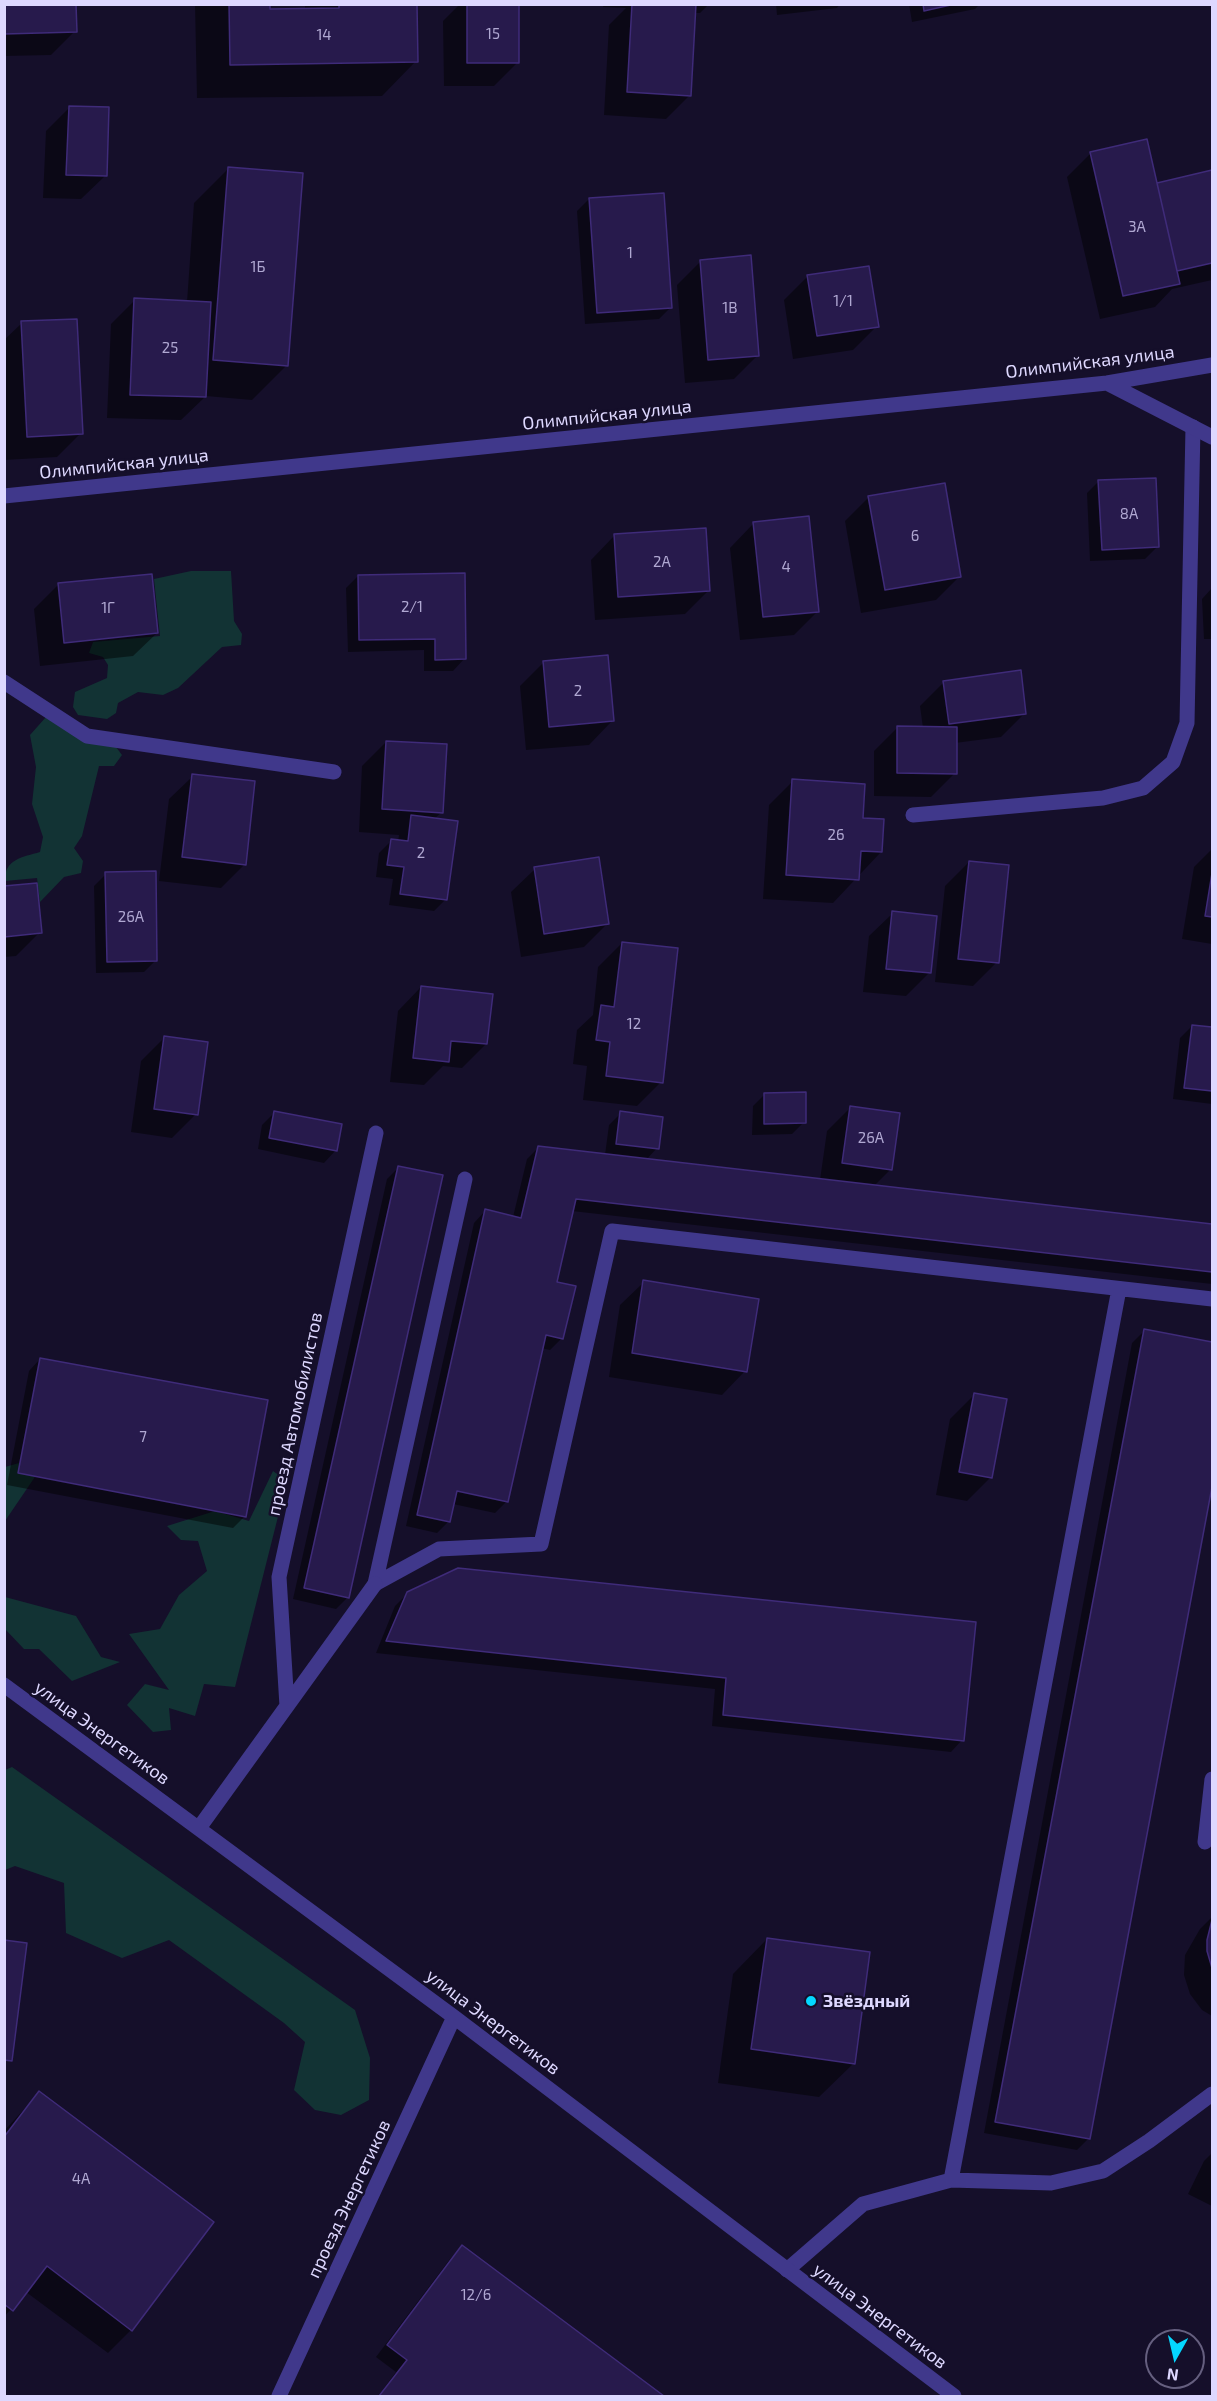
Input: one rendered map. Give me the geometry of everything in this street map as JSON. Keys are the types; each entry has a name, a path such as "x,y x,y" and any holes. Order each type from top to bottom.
{"street":[{"name":"Олимпийская улица","path":"4,496 1107,383 1212,365"},
{"path":"1107,383 1212,437"},
{"path":"914,815 1103,798 1143,788 1173,762 1187,723 1193,427"},
{"path":"4,682 87,736 334,772"},
{"name":"проезд Автомобилистов","path":"287,1706 279,1577 376,1133"},
{"path":"199,1828 375,1584 465,1179"},
{"path":"375,1584 439,1549 541,1544 612,1231 1212,1299"},
{"path":"951,2180 1119,1289"},
{"name":"улица Энергетиков","path":"4,1685 454,2017 954,2397"},
{"path":"1205,1842 1212,1779"},
{"name":"проезд Энергетиков","path":"279,2397 454,2017"},
{"path":"787,2270 862,2204 951,2180 1051,2183 1103,2171 1149,2141 1212,2094"}],"green space":[{"path":"191,571 231,571 234,621 242,634 241,645 222,647 178,688 163,695 138,692 118,703 116,713 107,719 78,715 73,707 75,692 107,678 108,665 103,657 89,653 93,642 160,636 154,579"},
{"path":"46,717 116,747 122,755 114,766 99,766 82,836 74,848 83,861 81,873 64,877 40,902 37,878 5,881 11,863 40,852 43,837 32,804 36,767 30,735"},
{"path":"33,1459 39,1471 5,1521 5,1467"},
{"path":"273,1471 287,1481 235,1687 204,1684 195,1716 169,1708 171,1730 153,1732 127,1705 145,1684 169,1690 129,1634 160,1629 179,1595 207,1571 198,1541 181,1540 167,1526 215,1511 249,1521"},
{"path":"5,1597 76,1616 101,1657 120,1662 72,1681 39,1649 24,1649 5,1629"},
{"path":"12,1767 355,2010 370,2058 369,2100 341,2115 315,2110 294,2090 305,2042 284,2023 169,1940 122,1958 66,1933 64,1883 15,1866 5,1870 5,1770"}],"building":[{"path":"4,4 76,4 77,32 4,34"},
{"path":"229,4 270,4 270,9 339,8 339,4 417,4 418,62 230,65"},
{"path":"467,4 519,4 519,63 467,63"},
{"path":"632,4 696,4 691,96 627,92"},
{"path":"923,4 955,4 924,11"},
{"path":"69,106 109,107 107,176 66,175"},
{"path":"1147,139 1180,284 1123,296 1090,152"},
{"path":"228,167 303,173 288,366 213,360"},
{"path":"1212,170 1212,263 1177,271 1157,183"},
{"path":"664,193 672,308 597,313 589,198"},
{"path":"751,255 759,356 708,360 700,260"},
{"path":"869,266 879,327 817,336 807,275"},
{"path":"134,298 211,302 206,397 130,395"},
{"path":"77,319 83,434 27,437 21,321"},
{"path":"1156,478 1159,547 1102,550 1098,480"},
{"path":"945,483 961,577 885,590 868,496"},
{"path":"809,516 819,612 763,617 753,522"},
{"path":"706,528 710,591 618,597 614,534"},
{"path":"465,573 466,659 435,660 435,639 359,640 358,575"},
{"path":"152,574 158,633 64,643 58,583"},
{"path":"608,655 614,721 549,727 543,661"},
{"path":"1021,670 1026,714 949,724 943,681"},
{"path":"897,726 957,727 957,774 897,773"},
{"path":"386,741 447,744 443,813 382,809"},
{"path":"192,774 255,781 246,865 182,857"},
{"path":"792,779 865,784 863,818 884,819 882,852 861,851 859,880 786,875"},
{"path":"411,815 458,821 447,900 400,894 404,867 387,865 391,839 408,841"},
{"path":"599,857 609,924 544,934 534,867"},
{"path":"969,861 1009,865 999,963 958,959"},
{"path":"156,871 157,961 107,962 105,872"},
{"path":"1212,873 1212,917 1205,916"},
{"path":"37,883 42,933 4,937 4,886"},
{"path":"892,911 937,916 931,973 886,969"},
{"path":"622,942 678,948 663,1083 606,1076 610,1042 596,1040 601,1005 614,1007"},
{"path":"421,986 493,994 487,1044 451,1041 449,1062 413,1058"},
{"path":"1192,1025 1212,1027 1212,1091 1184,1088"},
{"path":"164,1036 208,1042 198,1115 154,1109"},
{"path":"806,1092 806,1123 764,1124 764,1093"},
{"path":"850,1106 900,1113 892,1170 842,1163"},
{"path":"274,1111 342,1124 337,1151 269,1138"},
{"path":"620,1111 663,1117 659,1149 616,1144"},
{"path":"538,1146 1212,1224 1212,1272 576,1199 557,1282 576,1286 563,1339 546,1335 508,1502 457,1491 450,1522 417,1515 485,1209 521,1218"},
{"path":"398,1166 443,1175 349,1598 304,1588"},
{"path":"643,1280 759,1299 747,1372 632,1353"},
{"path":"1144,1329 1212,1342 1212,1487 1090,2139 995,2122"},
{"path":"40,1358 268,1400 246,1517 18,1473"},
{"path":"974,1393 1007,1399 992,1478 959,1472"},
{"path":"458,1568 976,1622 964,1741 723,1715 726,1678 386,1641 407,1592"},
{"path":"1212,1920 1212,1968 1207,1951 1207,1940"},
{"path":"767,1938 870,1952 855,2064 751,2049"},
{"path":"4,1940 27,1943 12,2061 4,2060"},
{"path":"39,2091 214,2222 132,2331 47,2266 13,2311 4,2304 4,2137"},
{"path":"462,2245 664,2396 379,2396 407,2360 387,2345"}],"place":[{"name":"Звёздный","path":"811,2001"}]}
